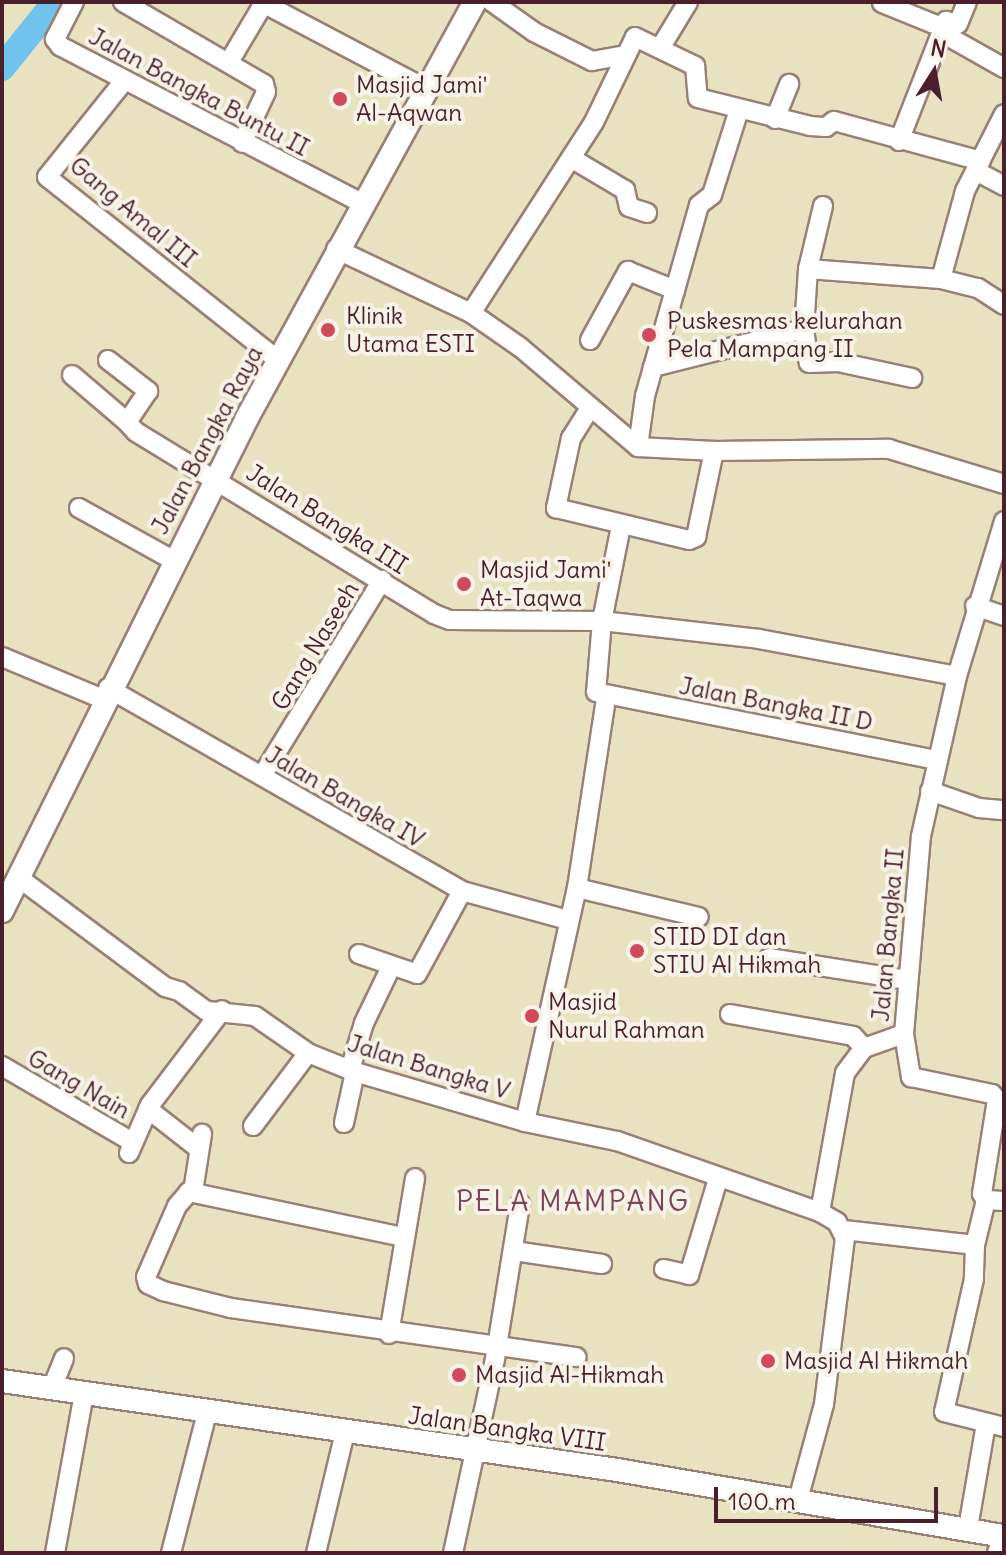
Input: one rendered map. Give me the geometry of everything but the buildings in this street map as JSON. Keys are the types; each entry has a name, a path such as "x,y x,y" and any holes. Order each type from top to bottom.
{"street":[{"name":"Jalan Bangka Buntu II","path":"74,2 57,43 124,81 361,203"},
{"path":"123,2 229,62 266,87 242,143"},
{"name":"Jalan Bangka Raya","path":"2,911 105,694 173,560 336,249 475,2"},
{"path":"492,2 534,32 592,61 626,55"},
{"path":"662,45 688,2"},
{"path":"881,2 943,30 1004,68"},
{"path":"899,141 946,21 958,24 967,2"},
{"path":"229,62 262,3 424,88"},
{"path":"471,313 571,158 635,37 662,45 695,66 694,95 775,119 826,127 834,121 978,166 1004,186"},
{"name":"Gang Amal III","path":"124,81 47,177 278,360"},
{"path":"775,119 789,84"},
{"path":"638,447 653,367 699,205 712,195 739,110"},
{"path":"941,279 978,166 1004,114"},
{"path":"571,158 625,190 629,207 647,213"},
{"path":"823,206 808,269 804,329 809,363 838,362 912,378"},
{"path":"336,249 471,313 520,347 638,447 714,451 889,449 1004,484"},
{"path":"808,269 941,279 978,288 1004,305"},
{"path":"590,340 628,271 675,290"},
{"path":"653,367 804,329"},
{"path":"108,360 148,391 127,422"},
{"name":"Jalan Bangka III","path":"72,375 127,422 450,620 602,621 759,639 957,676"},
{"path":"590,408 571,438 556,508 621,526 696,537 714,451"},
{"path":"79,508 173,560"},
{"name":"Jalan Bangka II","path":"820,1212 845,1073 864,1048 904,1034 914,891 930,791 975,606 1004,521"},
{"path":"525,1122 547,1038 568,920 577,888 606,698 596,692 594,681 602,621 621,526"},
{"name":"Gang Naseeh","path":"262,776 382,580"},
{"path":"975,606 1004,616"},
{"name":"Jalan Bangka IV","path":"2,657 105,694 262,776 462,891 568,920"},
{"name":"Jalan Bangka II D","path":"606,698 937,760"},
{"path":"930,791 979,808 1004,810"},
{"name":"Jalan Bangka V","path":"19,878 165,987 179,991 207,1011 222,1010 255,1016 308,1053 352,1071 525,1122 617,1141 718,1179 820,1212"},
{"path":"577,888 699,917"},
{"path":"359,954 417,974 462,891"},
{"path":"769,958 908,980"},
{"path":"344,1123 364,1023 391,967"},
{"path":"222,1010 148,1109 200,1141 193,1192 177,1206 154,1251 148,1284 231,1308 389,1334 577,1357"},
{"path":"730,1014 853,1036 864,1048"},
{"path":"904,1034 911,1077 992,1094 997,1100 982,1194 995,1200 975,1245 974,1279 944,1412 995,1426 968,1528"},
{"path":"253,1126 308,1053"},
{"name":"Gang Nain","path":"2,1066 130,1147 148,1109"},
{"path":"389,1334 415,1178"},
{"path":"664,1269 689,1275 718,1179"},
{"path":"193,1192 403,1237"},
{"path":"453,1553 497,1346 520,1204"},
{"path":"820,1212 844,1230 975,1245"},
{"path":"798,1500 824,1404 844,1230"},
{"path":"514,1251 602,1264"},
{"path":"52,1388 64,1358"},
{"name":"Jalan Bangka VIII","path":"2,1381 798,1500 968,1528 1001,1542"},
{"path":"55,1553 84,1393"},
{"path":"171,1553 207,1413"},
{"path":"316,1553 345,1432"}],"waterway":[{"path":"2,68 55,2"}],"place":[{"name":"Masjid Jami' Al-Aqwan","path":"340,99"},
{"name":"Klinik Utama ESTI","path":"328,330"},
{"name":"Puskesmas kelurahan Pela Mampang II","path":"649,335"},
{"name":"Masjid Jami' At-Taqwa","path":"464,584"},
{"name":"STID DI dan STIU Al Hikmah","path":"637,951"},
{"name":"Masjid Nurul Rahman","path":"532,1016"},
{"name":"Masjid Al Hikmah","path":"768,1361"},
{"name":"Masjid Al-Hikmah","path":"459,1375"}],"district":[{"name":"PELA MAMPANG","path":"573,1201"}]}
